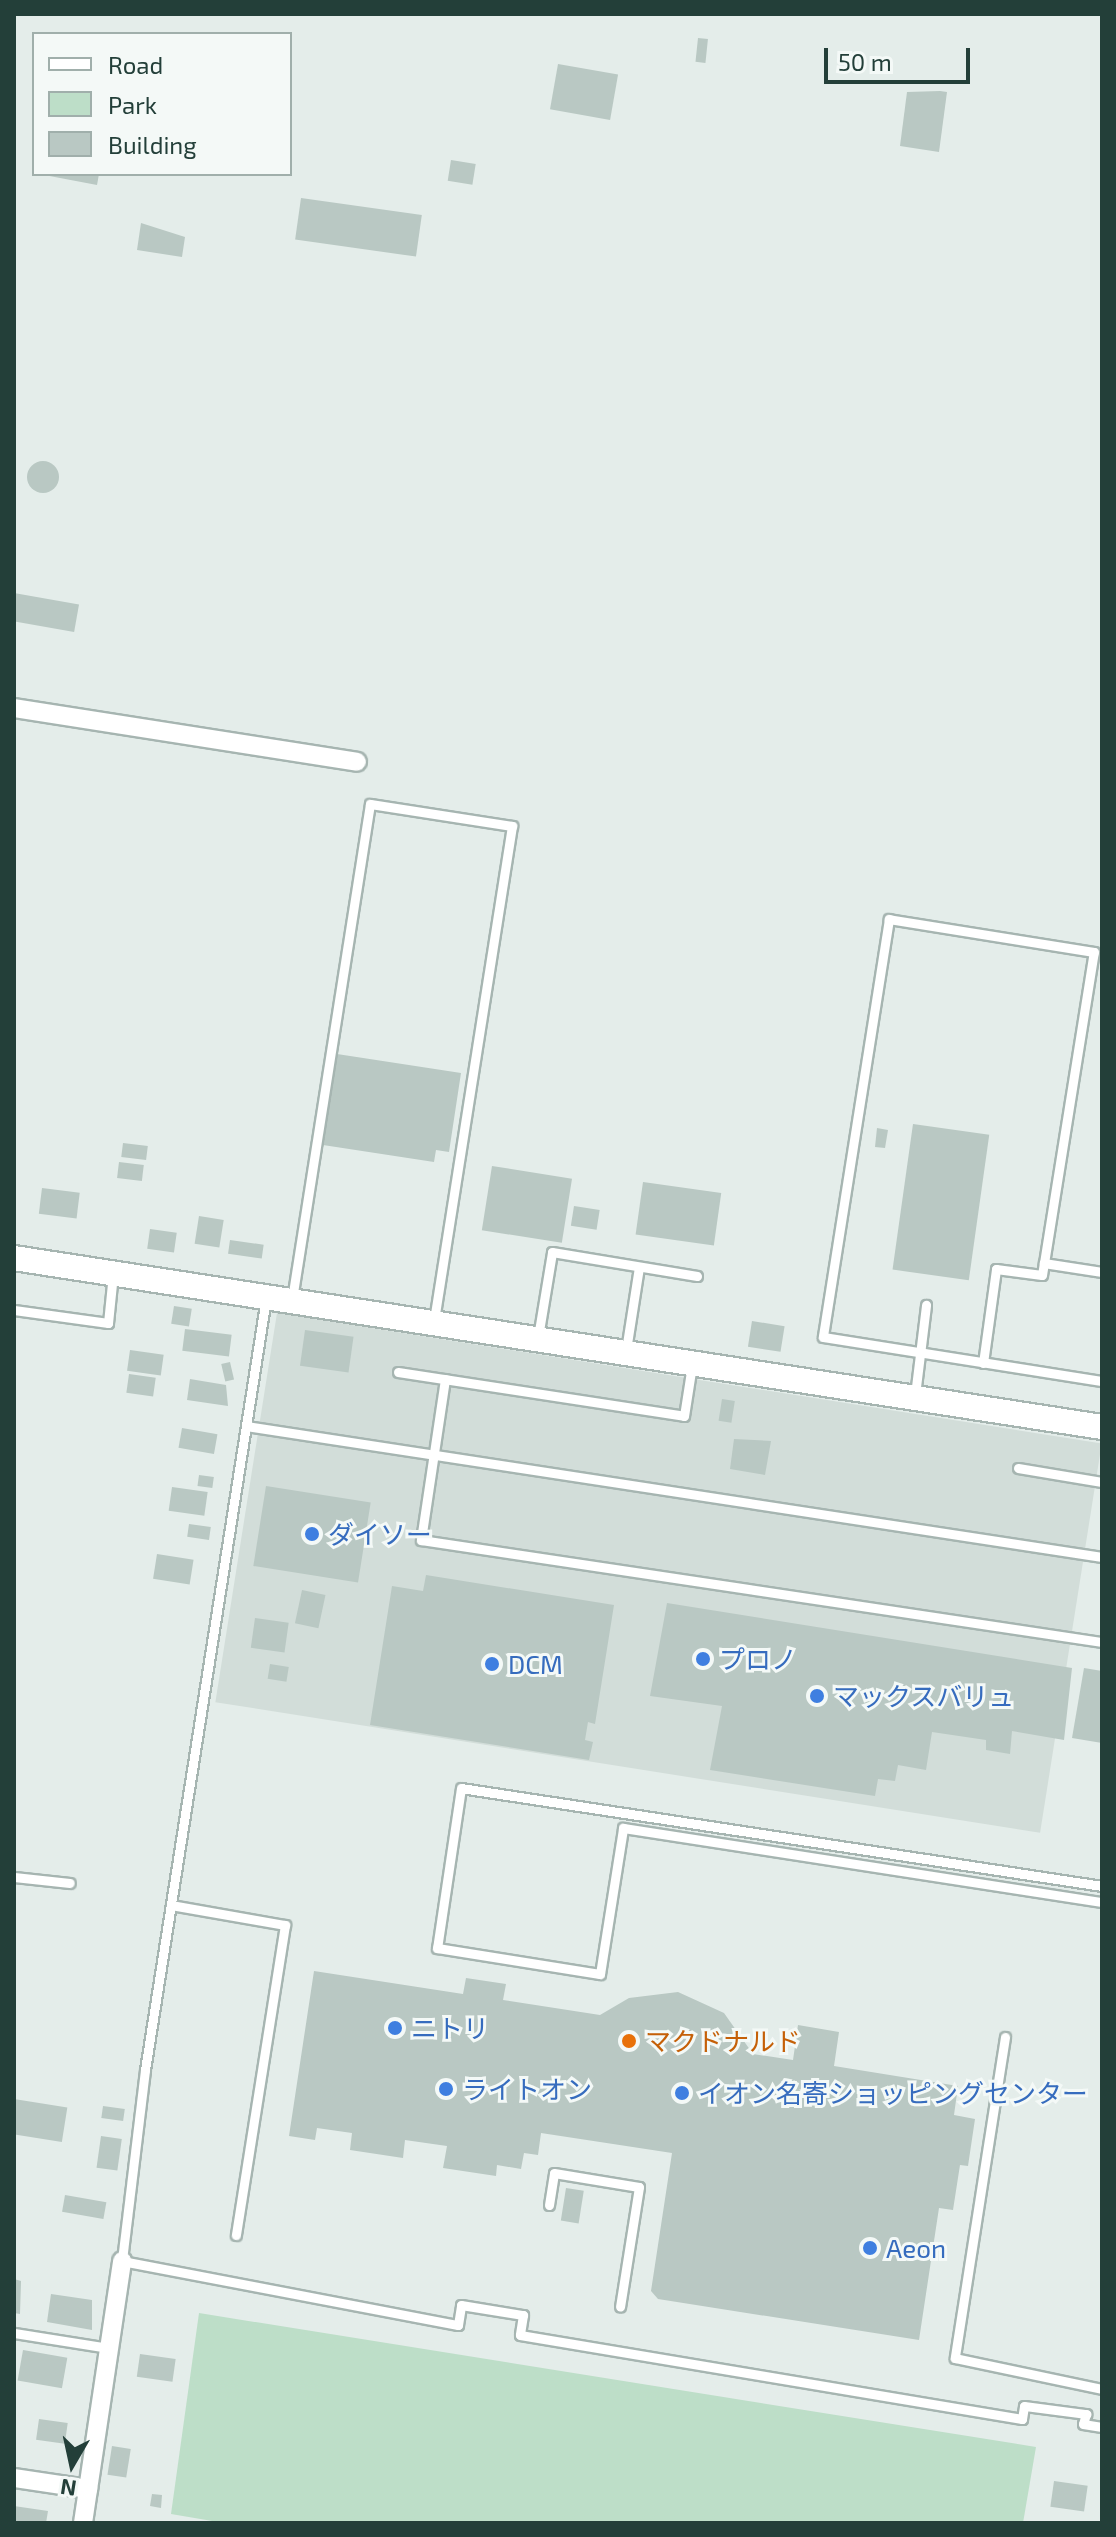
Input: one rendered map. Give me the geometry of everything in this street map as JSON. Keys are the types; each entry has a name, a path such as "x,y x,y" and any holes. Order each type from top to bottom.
{"street":[{"path":"14,708 357,762"},
{"path":"14,1258 1102,1427"},
{"path":"83,2523 122,2261"},
{"path":"14,2478 88,2489"}],"lane":[{"path":"291,1302 370,804 512,826 433,1324"},
{"path":"983,1363 996,1269 1042,1275 1094,952 889,919 823,1337 983,1363 1102,1381"},
{"path":"538,1340 552,1252 697,1276"},
{"path":"1044,1263 1102,1272"},
{"path":"625,1353 639,1267"},
{"path":"14,1310 108,1323 113,1274"},
{"path":"266,1298 171,1905 122,2261 458,2325 461,2305 523,2315 520,2335 1022,2419 1024,2406 1086,2414 1083,2424 1102,2427"},
{"path":"914,1398 926,1305"},
{"path":"398,1372 684,1416 692,1363"},
{"path":"445,1379 421,1540 1102,1642"},
{"path":"246,1426 1102,1557"},
{"path":"1018,1468 1102,1482"},
{"path":"1102,1886 461,1788 437,1948 600,1974 623,1828 1102,1902"},
{"path":"14,1877 70,1883"},
{"path":"171,1905 285,1925 236,2235"},
{"path":"1005,2037 955,2358 1102,2389"},
{"path":"549,2205 554,2173 639,2187 620,2307"},
{"path":"14,2333 109,2348"}],"shaded area":[{"path":"277,1313 1102,1444 1040,1833 215,1702"}],"green space":[{"path":"199,2313 1036,2447 1023,2523 224,2523 171,2514"}],"building":[{"path":"698,38 708,39 705,63 695,62"},
{"path":"558,64 618,75 610,120 550,109"},
{"path":"907,92 947,92 939,152 900,146"},
{"path":"451,160 476,164 472,185 448,181"},
{"path":"50,176 99,176 97,185"},
{"path":"301,198 422,215 416,257 295,240"},
{"path":"141,223 185,237 182,257 137,250"},
{"path":"43,461 54,466 59,477 54,488 43,493 32,488 27,477 32,466"},
{"path":"14,593 79,604 74,632 14,621"},
{"path":"337,1054 461,1073 449,1152 436,1150 434,1162 323,1145"},
{"path":"913,1124 989,1135 969,1280 893,1270"},
{"path":"877,1128 888,1130 885,1148 875,1147"},
{"path":"123,1143 148,1146 146,1160 121,1157"},
{"path":"119,1162 144,1165 142,1181 117,1178"},
{"path":"492,1166 572,1179 562,1243 482,1230"},
{"path":"643,1182 721,1193 714,1245 636,1234"},
{"path":"42,1188 80,1193 77,1218 39,1214"},
{"path":"574,1206 600,1210 597,1230 571,1226"},
{"path":"199,1216 224,1220 219,1248 195,1244"},
{"path":"150,1229 177,1233 174,1253 147,1249"},
{"path":"230,1240 264,1245 262,1259 228,1254"},
{"path":"174,1306 192,1309 189,1327 171,1324"},
{"path":"752,1321 785,1326 781,1352 748,1347"},
{"path":"185,1329 232,1335 229,1357 182,1351"},
{"path":"305,1330 354,1337 349,1372 300,1366"},
{"path":"130,1350 164,1355 161,1376 127,1371"},
{"path":"230,1362 234,1380 225,1382 221,1364"},
{"path":"129,1374 156,1378 153,1397 126,1393"},
{"path":"190,1379 226,1385 228,1406 187,1400"},
{"path":"722,1399 735,1401 731,1423 719,1421"},
{"path":"182,1428 217,1434 214,1454 179,1448"},
{"path":"734,1439 771,1441 765,1475 730,1469"},
{"path":"199,1475 214,1477 212,1488 197,1486"},
{"name":"ダイソー","path":"266,1486 371,1503 358,1583 253,1566"},
{"path":"172,1487 208,1492 204,1516 169,1511"},
{"path":"189,1524 211,1527 209,1540 187,1537"},
{"path":"157,1554 194,1560 190,1584 153,1579"},
{"name":"DCM","path":"426,1575 614,1605 595,1724 588,1722 585,1740 593,1742 589,1760 370,1725 392,1586 423,1591"},
{"path":"302,1590 325,1595 318,1628 295,1623"},
{"path":"667,1603 1072,1668 1064,1740 1012,1731 1010,1754 986,1750 986,1740 932,1732 926,1770 898,1765 895,1781 878,1779 875,1796 710,1770 722,1706 650,1696"},
{"path":"255,1618 289,1623 284,1652 251,1648"},
{"path":"270,1664 289,1667 286,1682 268,1679"},
{"path":"1084,1668 1102,1671 1102,1743 1072,1738"},
{"path":"314,1971 463,1994 466,1978 506,1984 503,2000 600,2015 629,1998 678,1992 724,2013 753,2054 793,2060 798,2025 839,2032 834,2066 958,2086 954,2115 975,2119 968,2166 960,2165 953,2210 939,2208 919,2340 658,2299 651,2291 672,2153 541,2133 538,2155 524,2153 521,2169 497,2165 496,2176 443,2168 447,2146 405,2140 403,2158 350,2150 352,2133 317,2128 315,2140 289,2136"},
{"path":"14,2099 67,2107 62,2142 14,2134"},
{"path":"103,2106 125,2109 123,2121 101,2118"},
{"path":"101,2136 122,2139 117,2171 97,2168"},
{"path":"566,2188 584,2191 579,2223 561,2221"},
{"path":"65,2195 106,2202 103,2219 62,2212"},
{"path":"14,2279 21,2281 20,2314 14,2313"},
{"path":"51,2294 92,2300 92,2330 47,2322"},
{"path":"23,2350 67,2358 62,2388 18,2381"},
{"path":"140,2354 176,2359 172,2382 137,2377"},
{"path":"39,2419 68,2423 65,2444 36,2440"},
{"path":"112,2446 131,2449 126,2478 107,2475"},
{"path":"1054,2481 1088,2486 1084,2511 1050,2507"},
{"path":"152,2494 162,2495 161,2508 150,2506"},
{"path":"14,2506 48,2511 46,2523 14,2523"}],"place":[{"name":"ダイソー","path":"312,1534"},
{"name":"プロノ","path":"703,1659"},
{"name":"DCM","path":"492,1664"},
{"name":"マックスバリュ","path":"817,1696"},
{"name":"ニトリ","path":"395,2028"},
{"name":"マクドナルド","path":"629,2041"},
{"name":"ライトオン","path":"446,2089"},
{"name":"イオン名寄ショッピングセンター","path":"682,2093"},
{"name":"Aeon","path":"870,2248"}]}
